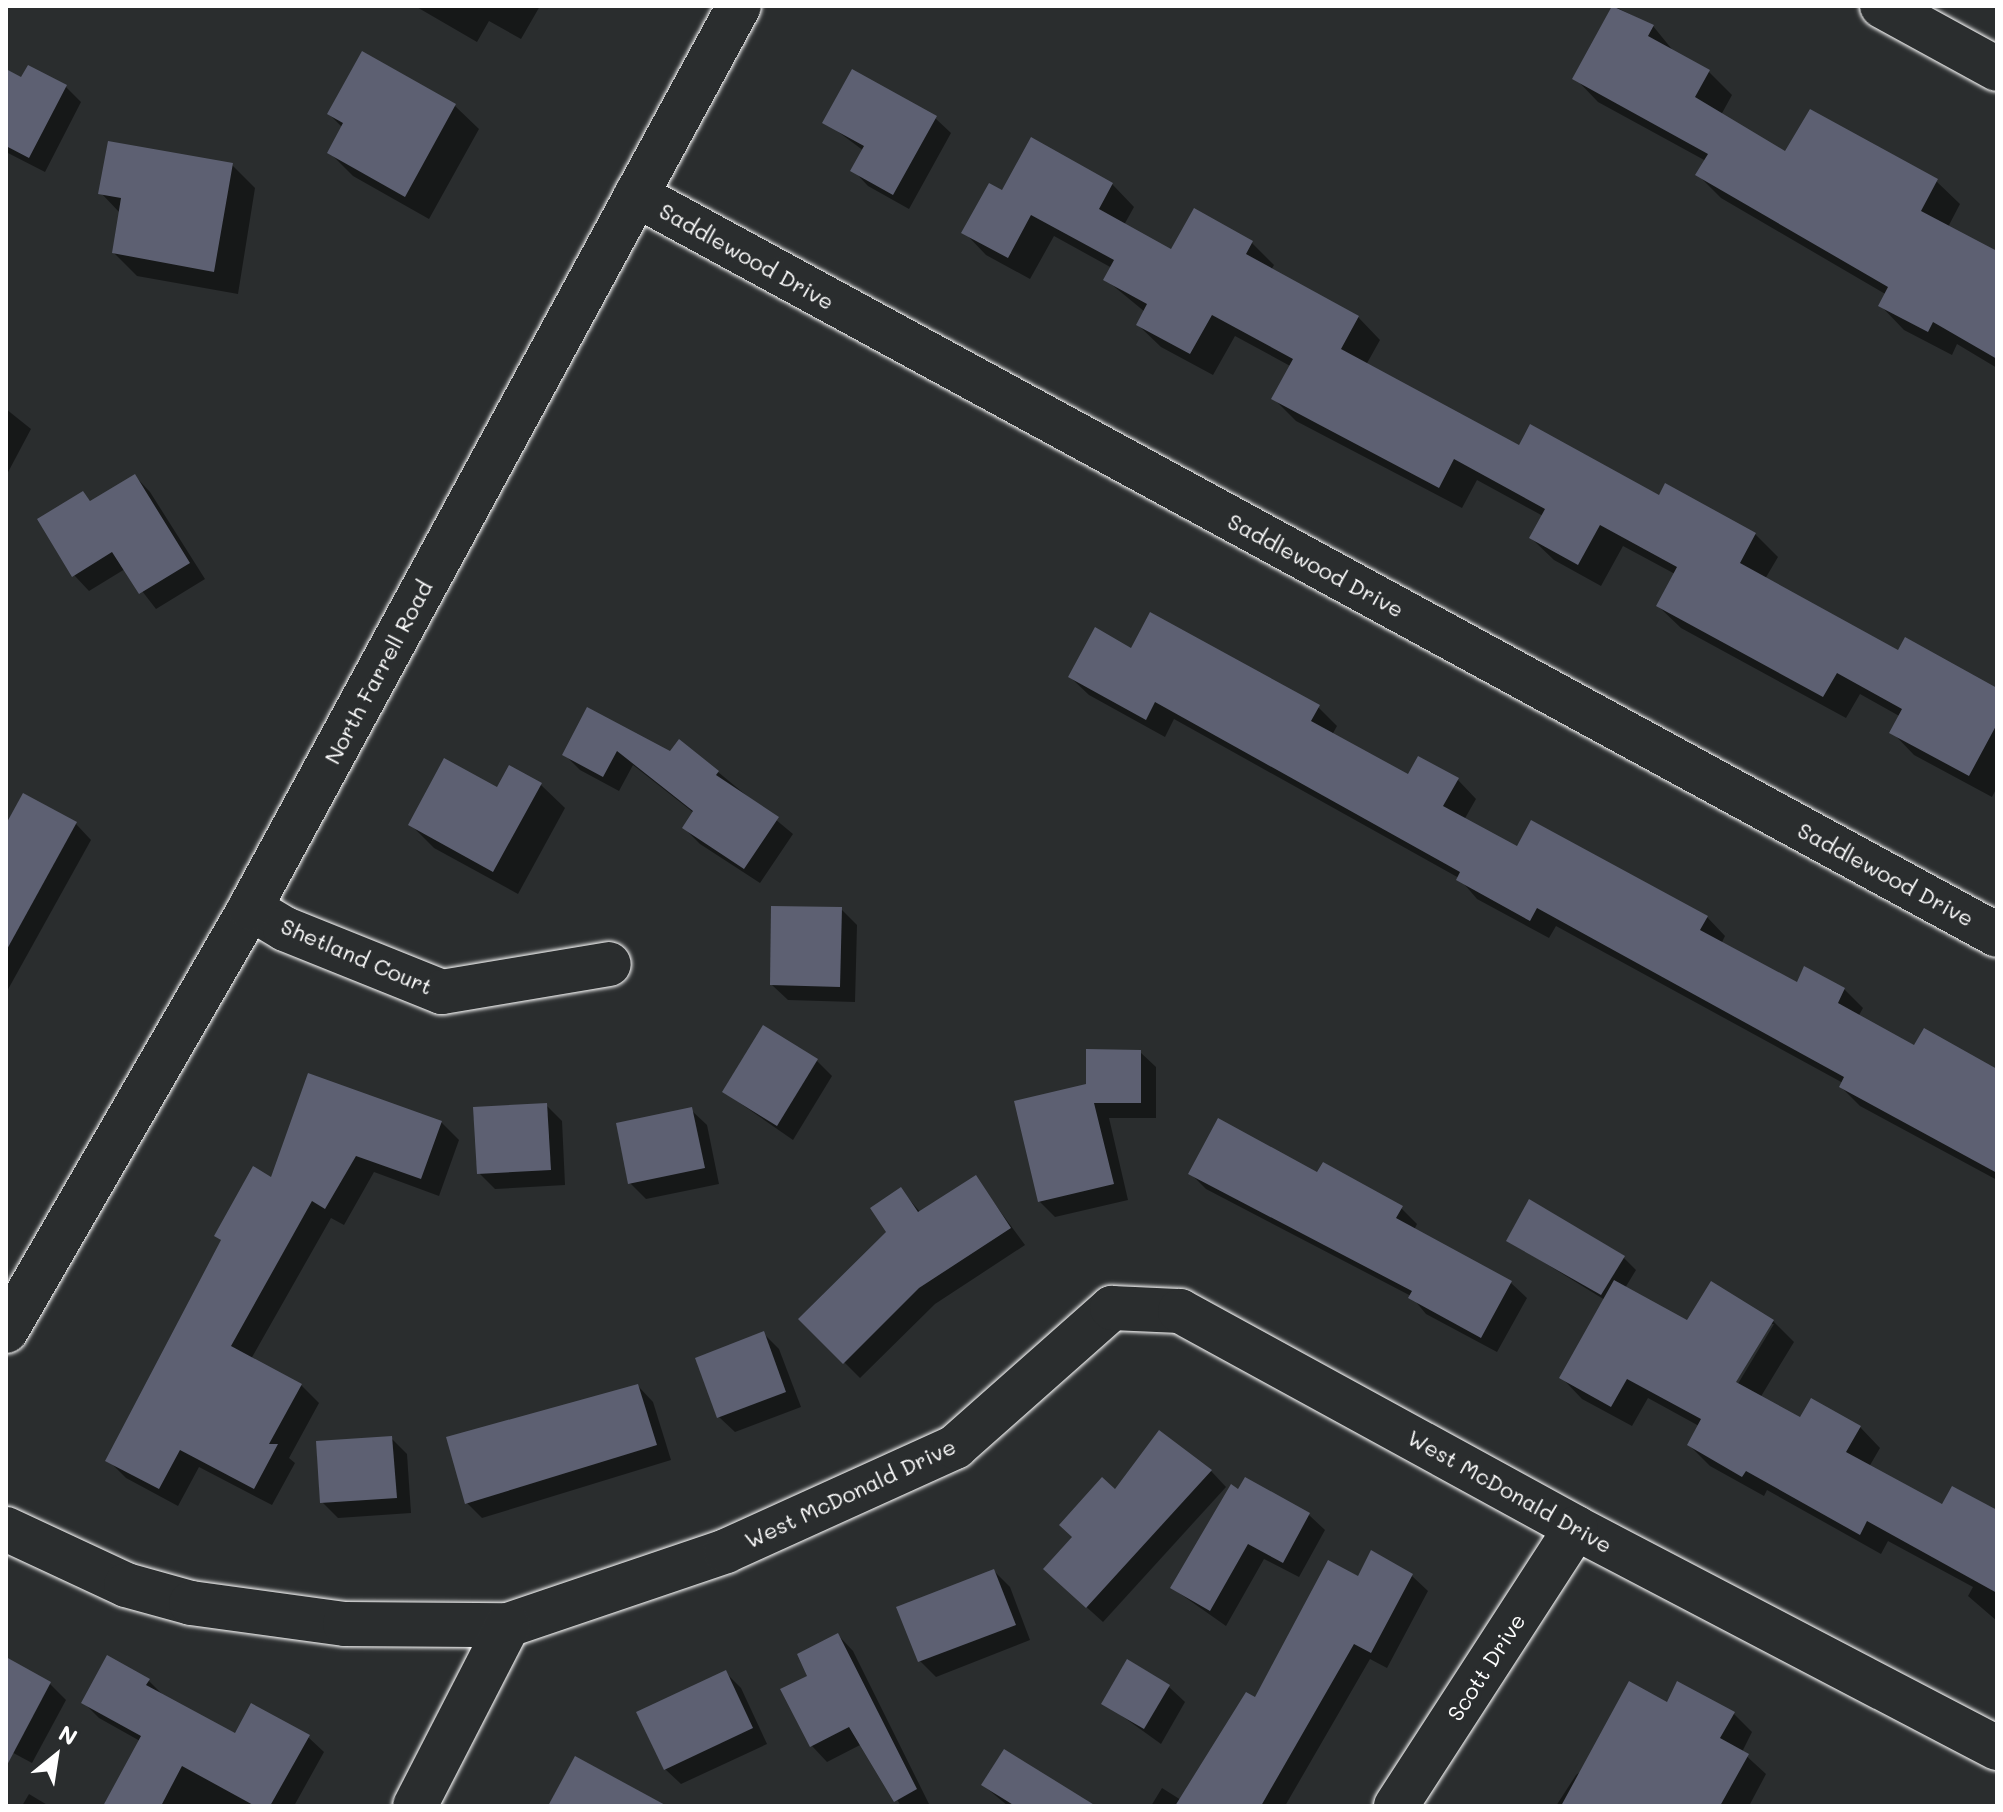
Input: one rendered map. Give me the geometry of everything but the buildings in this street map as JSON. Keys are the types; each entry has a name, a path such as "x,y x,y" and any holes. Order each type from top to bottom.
{"street":[{"name":"North Farrell Road","path":"6,1331 250,908 739,6"},
{"path":"1911,13 1997,69"},
{"name":"Saddlewood Drive","path":"636,195 1997,935"},
{"name":"Shetland Court","path":"250,908 285,929 442,992 609,964"},
{"name":"West McDonald Drive","path":"6,1529 126,1585 191,1603 345,1624 508,1625 726,1551 955,1447 1112,1308 1180,1311 1576,1528 1997,1748"},
{"name":"Scott Drive","path":"1396,1806 1576,1528"},
{"path":"415,1806 508,1625"}]}
